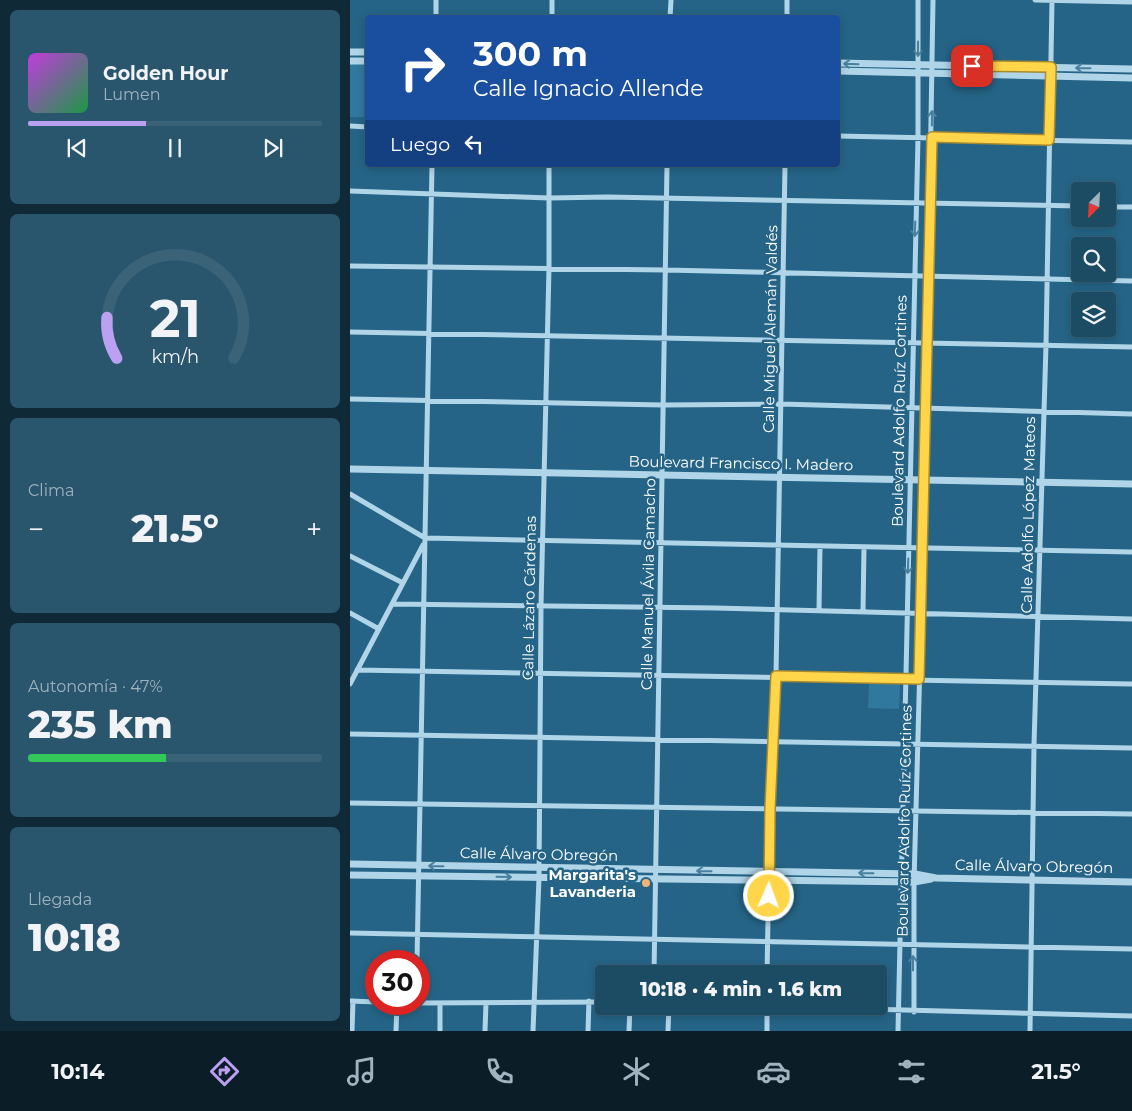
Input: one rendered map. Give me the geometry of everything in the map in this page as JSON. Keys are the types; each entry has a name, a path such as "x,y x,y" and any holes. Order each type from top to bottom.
{"street":[{"path":"436,0 436,15"},
{"path":"552,0 552,15"},
{"path":"670,15 671,0"},
{"path":"787,0 787,15"},
{"name":"Boulevard Adolfo Ruíz Cortines","path":"898,1031 918,138 918,0"},
{"name":"Boulevard Adolfo Ruíz Cortines","path":"914,1012 913,944 925,481 933,0"},
{"path":"1035,0 1132,2"},
{"name":"Calle Adolfo López Mateos","path":"1030,1031 1034,745 1046,345 1052,0"},
{"path":"350,52 365,52"},
{"path":"350,61 365,62"},
{"path":"840,63 918,69"},
{"path":"840,71 1051,67 1132,69"},
{"path":"933,69 1051,76 1132,78"},
{"path":"350,126 365,127"},
{"path":"840,136 1132,142"},
{"path":"417,950 423,604 432,268 432,167"},
{"name":"Calle Lázaro Cárdenas","path":"533,1031 539,878 541,606 548,336 549,167"},
{"name":"Calle Manuel Ávila Camacho","path":"654,965 658,608 667,167"},
{"name":"Calle Miguel Alemán Valdés","path":"767,965 770,809 776,676 777,545 782,404 786,167"},
{"path":"350,191 549,198 667,198 1071,206"},
{"path":"1116,207 1132,207"},
{"path":"350,266 666,270 1132,281"},
{"path":"350,332 1132,347"},
{"path":"350,398 663,405 782,404 1132,414"},
{"name":"Boulevard Francisco I. Madero","path":"350,469 1132,484"},
{"path":"350,494 425,540 660,542 1132,552"},
{"path":"350,684 425,540"},
{"path":"819,611 820,546"},
{"path":"862,611 864,546"},
{"path":"350,556 404,583"},
{"path":"393,604 862,611 1038,618 1132,619"},
{"path":"350,613 379,629"},
{"path":"350,670 356,672 422,671 776,676 1132,684"},
{"path":"350,734 1132,748"},
{"path":"350,803 1132,814"},
{"name":"Calle Álvaro Obregón","path":"350,864 770,872 900,878"},
{"name":"Calle Álvaro Obregón","path":"350,876 770,880 936,878 1132,882"},
{"path":"350,933 536,936 654,941 1132,949"},
{"path":"352,1031 351,1001 365,1002"},
{"path":"588,1031 589,1001"},
{"path":"430,1002 595,1001"},
{"path":"440,1002 440,1031"},
{"path":"485,1031 486,1003"},
{"path":"887,1012 1132,1016"},
{"path":"396,1031 397,1015"},
{"path":"629,1031 630,1015"},
{"path":"668,1015 668,1031"},
{"path":"767,1015 767,1031"}],"shaded area":[{"path":"350,62 365,62 365,117 350,117"},
{"path":"869,683 900,683 899,709 868,708"}],"place":[{"name":"Margarita's Lavanderia","path":"646,883"}],"route":[{"path":"769,896 770,809 776,676 919,679 925,481 927,277 932,137 1049,140 1051,67 972,66"}]}
